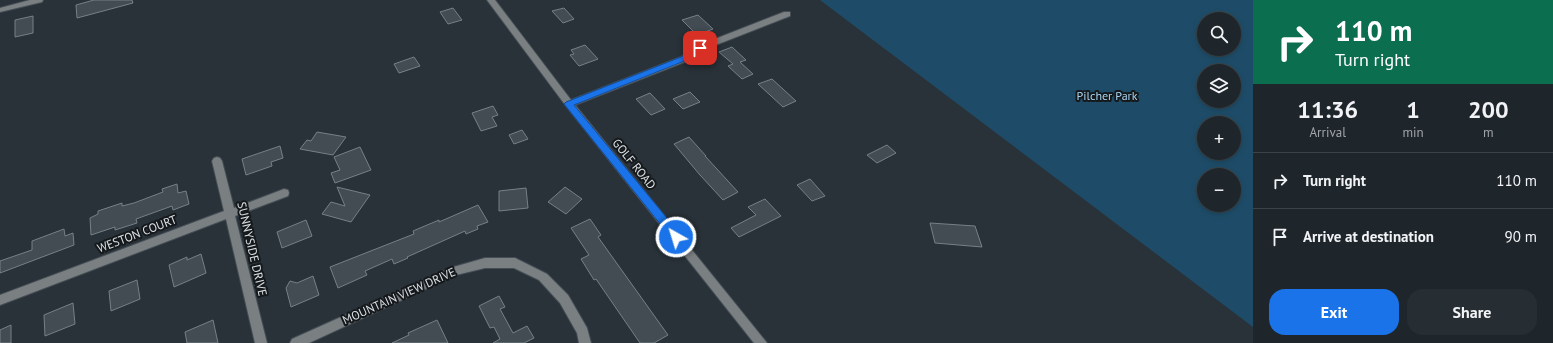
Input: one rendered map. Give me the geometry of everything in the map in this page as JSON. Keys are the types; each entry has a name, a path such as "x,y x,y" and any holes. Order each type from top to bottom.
{"street":[{"path":"0,10 39,0"},
{"name":"GOLF ROAD","path":"490,0 568,104 761,343"},
{"path":"568,104 684,59 700,48 788,14"},
{"name":"SUNNYSIDE DRIVE","path":"217,161 261,343"},
{"name":"WESTON COURT","path":"0,300 284,193"},
{"name":"MOUNTAIN VIEW DRIVE","path":"296,343 454,271 485,263 515,264 543,277 564,299 583,332 586,343"}],"green space":[{"name":"Pilcher Park","path":"820,0 1253,0 1253,327"}],"building":[{"path":"94,0 132,0 133,3 77,18 76,5"},
{"path":"453,8 462,20 448,24 440,12"},
{"path":"564,8 574,19 563,23 552,11"},
{"path":"698,15 713,29 697,35 682,20"},
{"path":"33,16 33,33 15,37 15,20"},
{"path":"585,45 598,59 579,66 570,55 574,54 571,50"},
{"path":"732,47 746,60 740,62 753,74 742,79 728,66 733,64 719,52"},
{"path":"414,57 420,66 399,73 394,64"},
{"path":"772,79 796,101 783,107 758,84"},
{"path":"690,92 700,102 683,109 673,99"},
{"path":"650,93 665,109 651,115 636,99"},
{"path":"493,106 498,115 492,117 497,126 481,131 472,113"},
{"path":"522,130 528,139 514,144 509,135"},
{"path":"317,132 346,137 333,155 300,149 307,140 311,141"},
{"path":"689,137 738,192 723,200 700,175 674,144"},
{"path":"887,145 896,153 877,163 867,155"},
{"path":"280,146 283,158 271,162 272,166 246,175 242,159"},
{"path":"360,147 371,170 335,183 331,173 340,170 334,157"},
{"path":"810,179 825,196 812,201 797,185"},
{"path":"177,184 178,193 186,191 189,204 173,210 172,206 136,219 137,223 115,230 115,227 91,235 90,218 98,214 98,211 122,203 122,206 134,203 163,192 162,189"},
{"path":"337,187 370,195 351,222 322,214 331,202 345,206"},
{"path":"565,187 582,199 566,214 548,202"},
{"path":"526,188 528,208 499,211 499,191"},
{"path":"765,199 781,216 739,237 731,228 756,215 748,207"},
{"path":"478,205 488,222 477,226 478,229 466,234 465,231 394,264 392,259 365,271 367,275 338,288 330,267 414,234 413,231 439,220 439,222"},
{"path":"590,219 601,235 598,237 668,335 654,343 640,343 596,279 594,280 581,259 589,255 571,228"},
{"path":"306,220 312,236 282,248 277,232"},
{"path":"930,223 975,226 982,247 935,243"},
{"path":"64,229 65,236 73,233 74,245 0,273 0,261 32,250 32,241"},
{"path":"201,254 206,273 174,287 169,265 187,257 187,260"},
{"path":"313,276 319,295 291,307 286,288 290,281 297,283"},
{"path":"137,280 140,299 111,311 109,291"},
{"path":"499,296 505,307 500,309 513,333 527,326 534,338 524,343 493,343 500,339 494,327 490,328 479,306"},
{"path":"73,303 75,324 45,336 44,315"},
{"path":"213,320 218,343 187,343 185,332"},
{"path":"437,320 448,343 392,343 409,335 408,333"},
{"path":"11,325 11,343 0,343 0,330"}],"route":[{"path":"676,237 568,104 684,59 700,48"}]}
